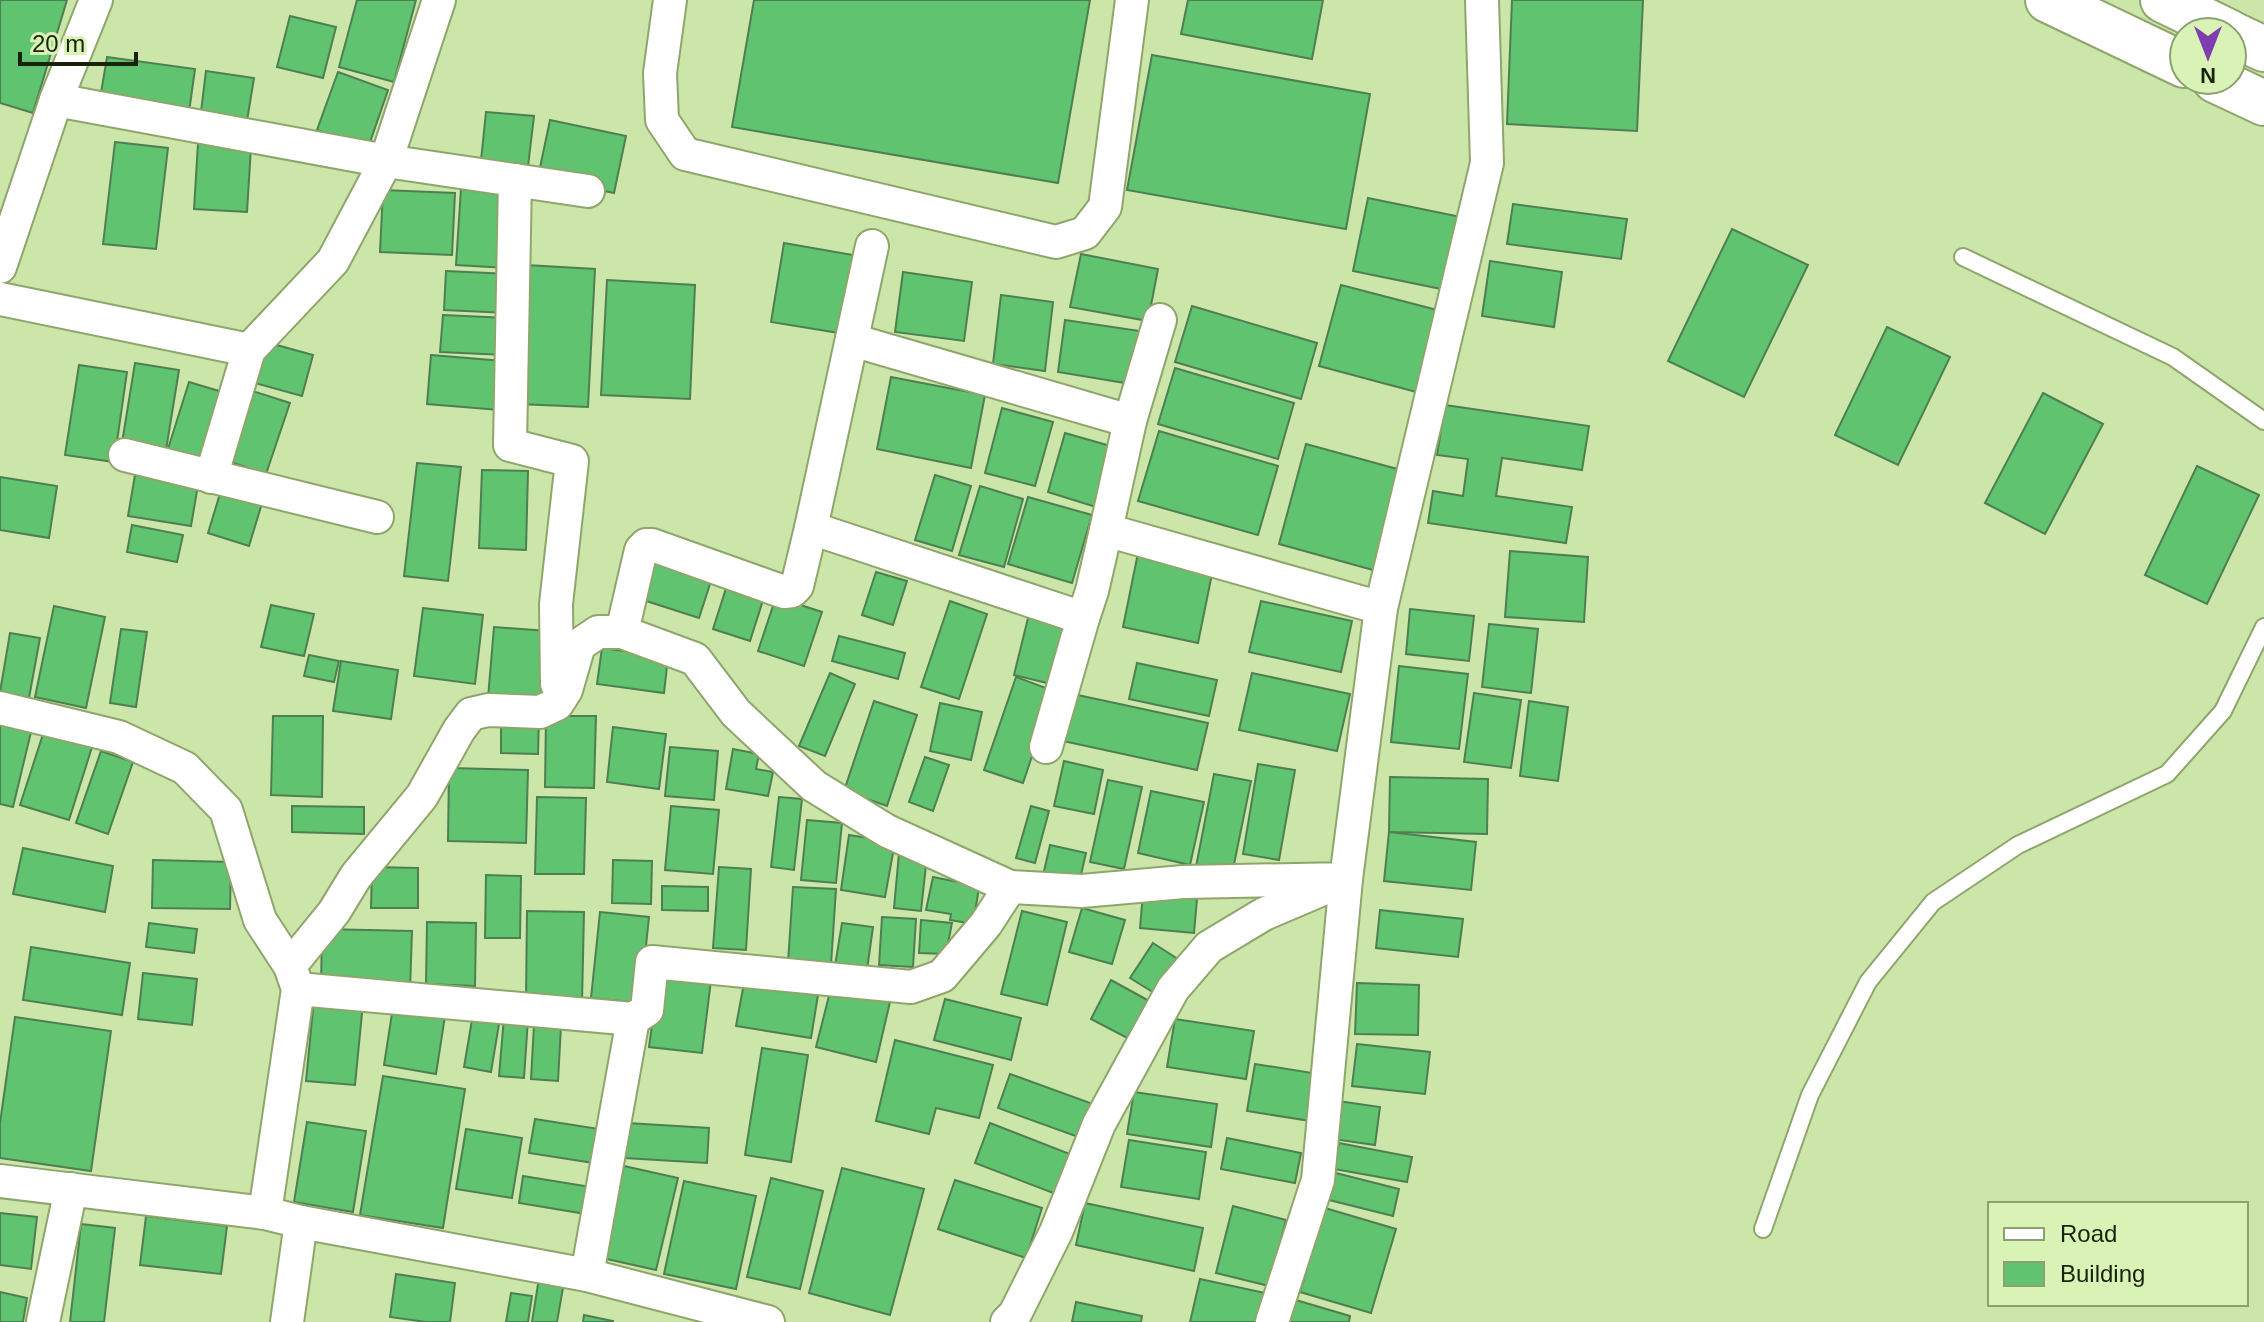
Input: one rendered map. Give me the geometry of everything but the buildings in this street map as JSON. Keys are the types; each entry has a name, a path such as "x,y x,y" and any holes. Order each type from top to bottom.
{"main road":[{"path":"2048,0 2168,57"},
{"path":"2163,0 2195,16"}],"street":[{"path":"0,267 56,100 96,0"},
{"path":"211,477 249,350 333,261 386,161 439,0"},
{"path":"670,0 660,73 662,120 685,154 1056,242 1085,233 1105,207 1132,0"},
{"path":"1272,1322 1318,1180 1346,879 1381,608 1487,163 1482,0"},
{"path":"56,100 386,161 588,191"},
{"path":"515,180 510,445 572,461 556,604 557,704"},
{"path":"622,632 641,550 646,545 784,592 792,591 797,586 872,246"},
{"path":"0,299 249,350"},
{"path":"1046,747 1092,591 1130,421 1160,320"},
{"path":"852,340 1130,421"},
{"path":"125,455 377,517"},
{"path":"811,528 1083,618"},
{"path":"1106,530 1381,608"},
{"path":"265,1213 294,978 356,876 422,796 471,714 488,710 540,712 557,704 566,690 579,645 598,632 622,632 695,659 736,713 814,786 887,831 1010,887 1082,891 1183,882 1346,879"},
{"path":"0,708 119,737 185,768 226,810 260,920 294,978"},
{"path":"1007,1322 1015,1314 1056,1232 1099,1124 1173,989 1209,947 1264,914 1346,879"},
{"path":"294,978 633,1019 647,1010 652,962 911,987 942,976 986,924 1010,887"},
{"path":"587,1275 633,1019"},
{"path":"0,1181 265,1213 587,1275 768,1322"},
{"path":"43,1322 71,1189"},
{"path":"287,1322 301,1222"}],"lane":[{"path":"1963,257 2173,357 2264,421"},
{"path":"1763,1229 1810,1095 1868,982 1933,902 2018,845 2167,774 2223,711 2264,627"}]}
